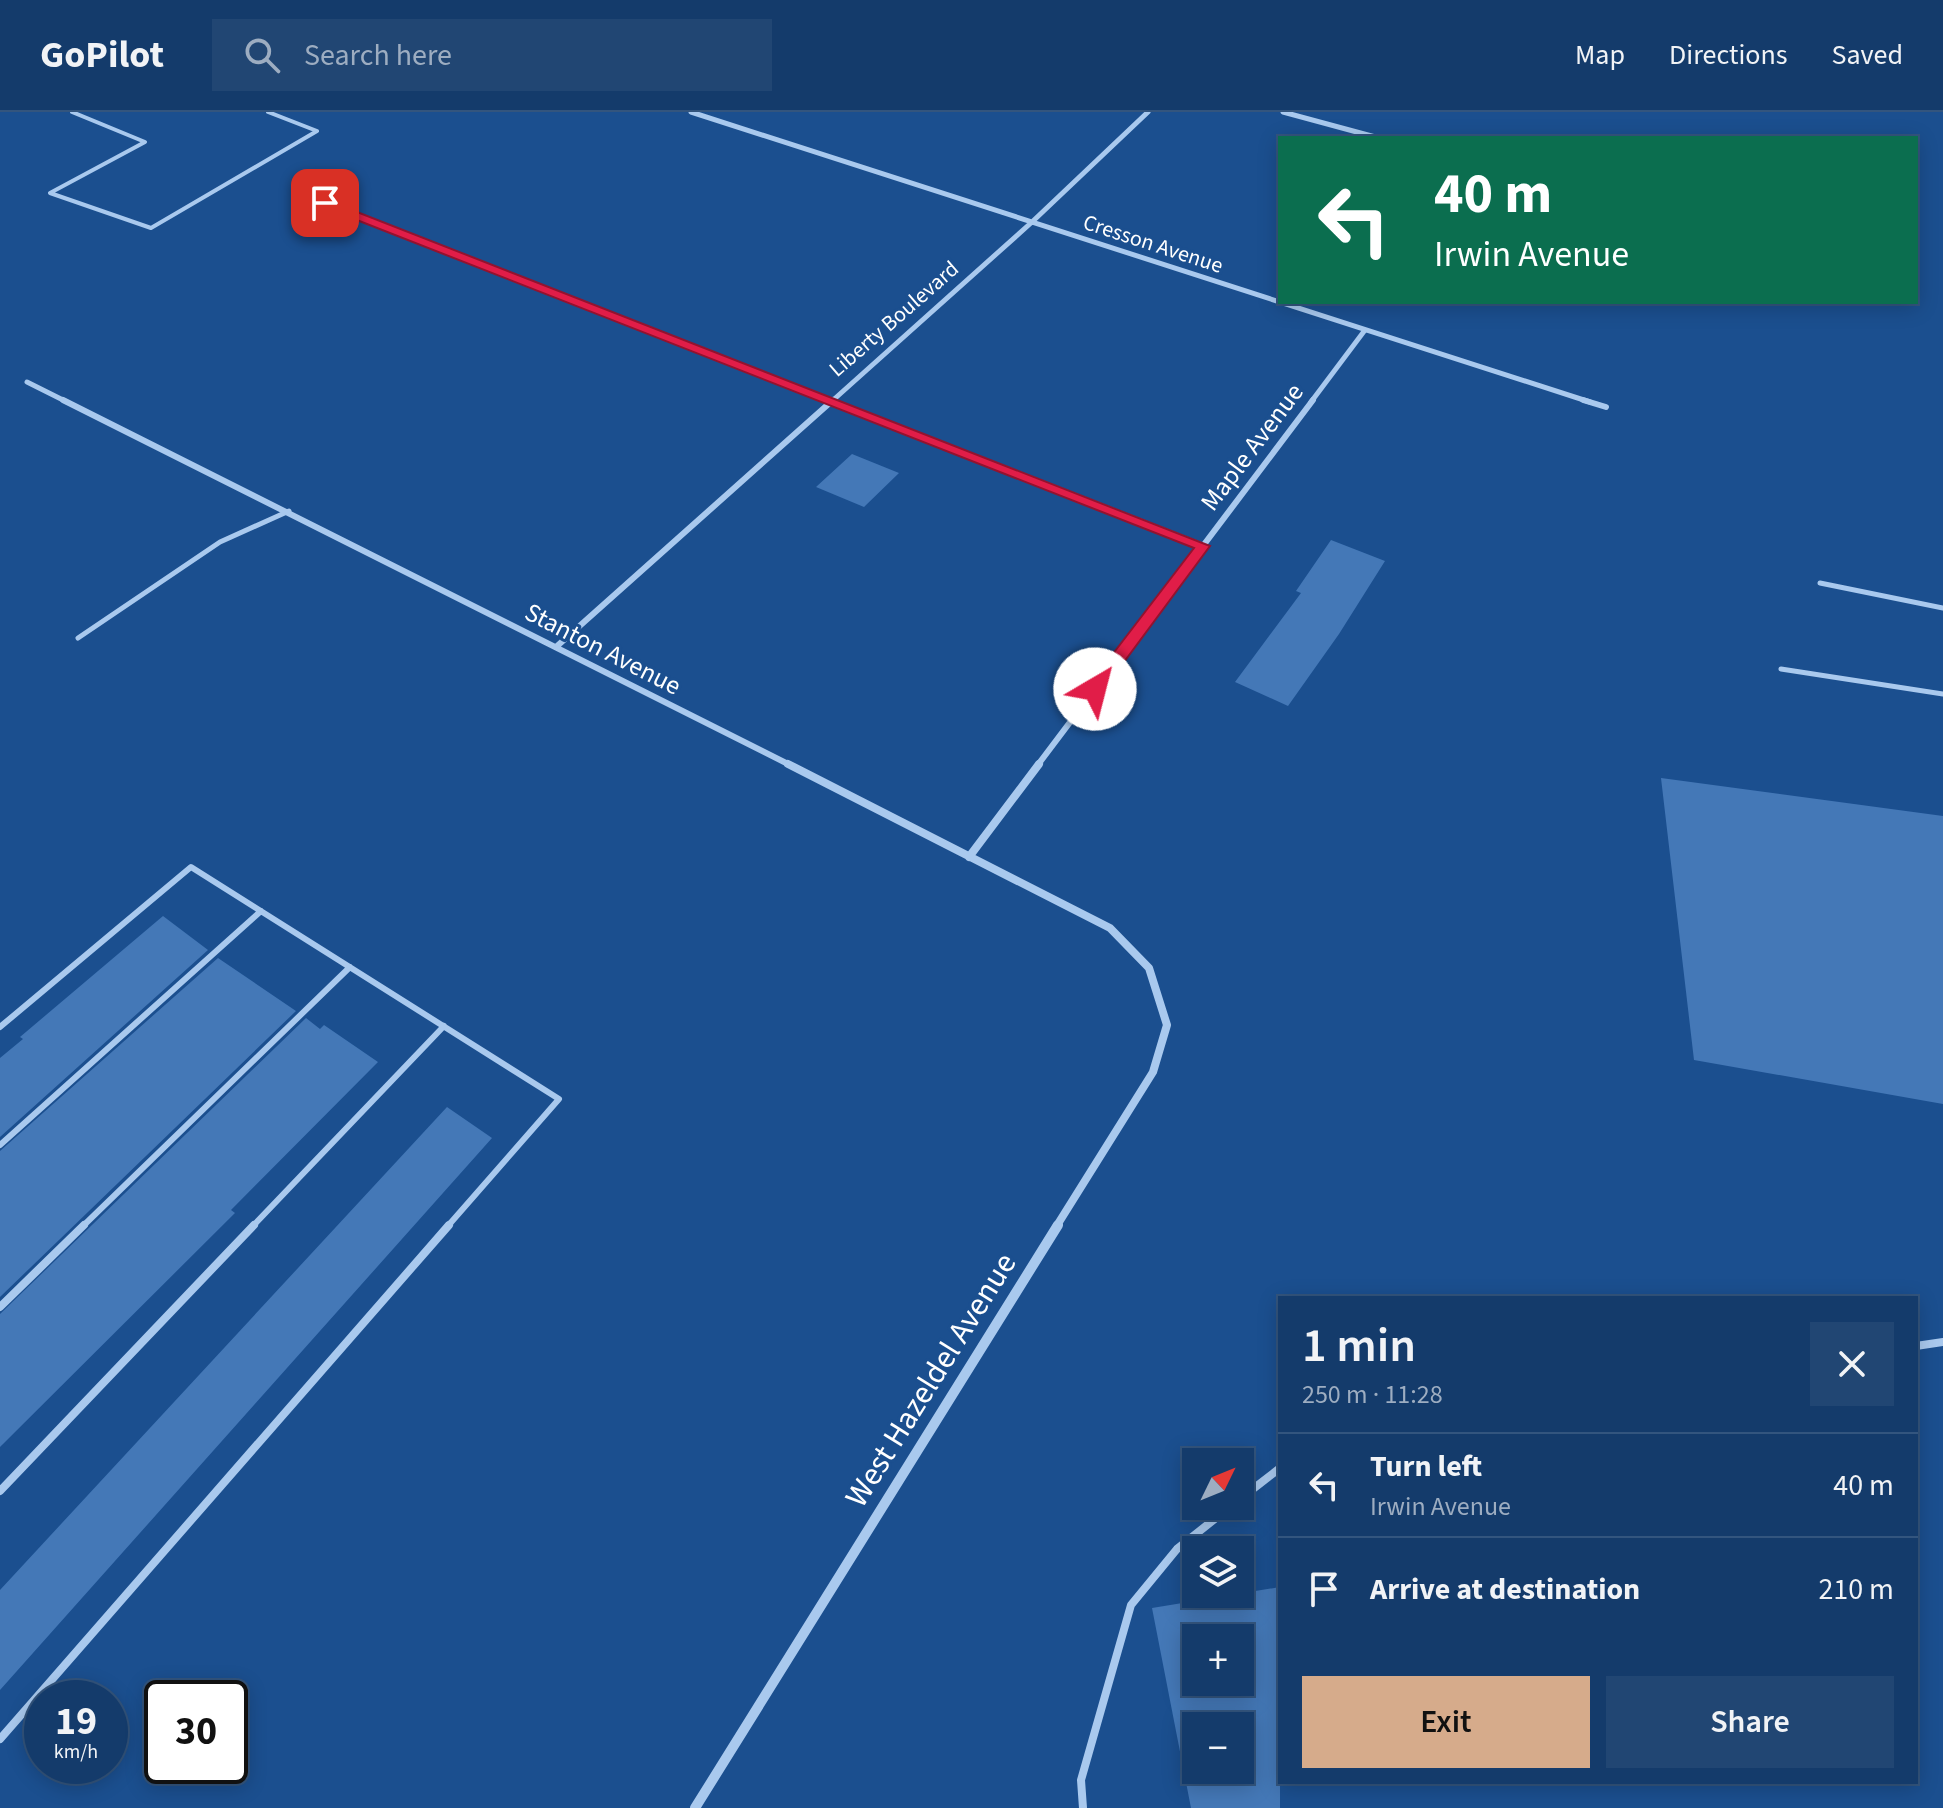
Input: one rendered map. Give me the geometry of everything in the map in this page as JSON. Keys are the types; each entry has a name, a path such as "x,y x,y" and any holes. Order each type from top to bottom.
{"street":[{"name":"Cresson Avenue","path":"691,112 1278,302"},
{"name":"Liberty Boulevard","path":"556,647 829,400 1032,222 1148,112"},
{"path":"1283,112 1372,136"},
{"path":"325,203 1203,546"},
{"name":"Cresson Avenue","path":"1285,304 1606,407"},
{"name":"Maple Avenue","path":"969,857 1365,330"},
{"name":"Stanton Avenue","path":"27,382 289,511 1110,928 1149,968"},
{"name":"West Hazeldel Avenue","path":"695,1808 1153,1072 1167,1025 1149,968"}],"lane":[{"path":"72,112 145,142 50,193 151,228 317,131 268,112"},
{"path":"78,638 220,542 289,511"},
{"path":"1820,583 1943,608"},
{"path":"1781,669 1943,694"},
{"path":"0,1027 191,867 559,1099 0,1739"},
{"path":"0,1145 261,911"},
{"path":"0,1307 350,967"},
{"path":"0,1491 444,1026"},
{"path":"1918,1346 1943,1342"},
{"path":"1254,1488 1278,1470"},
{"path":"1083,1808 1081,1780 1131,1605 1177,1549 1213,1520"}],"building":[{"path":"852,454 899,473 864,507 816,487"},
{"path":"1331,540 1385,561 1288,706 1235,682 1301,593 1296,591"},
{"path":"1661,778 1943,816 1943,1104 1694,1060"},
{"path":"163,916 208,950 0,1137 0,1058 23,1039 20,1037"},
{"path":"218,958 296,1011 0,1297 0,1151"},
{"path":"306,1018 320,1029 324,1025 378,1062 231,1210 235,1213 0,1447 0,1314"},
{"path":"447,1107 492,1138 0,1690 0,1590"},
{"path":"1278,1587 1280,1808 1191,1808 1186,1784 1254,1784 1254,1712 1182,1712 1182,1762 1152,1608 1182,1603 1182,1608 1254,1608 1254,1591"}],"route":[{"path":"325,203 1203,546 1095,689"}]}
